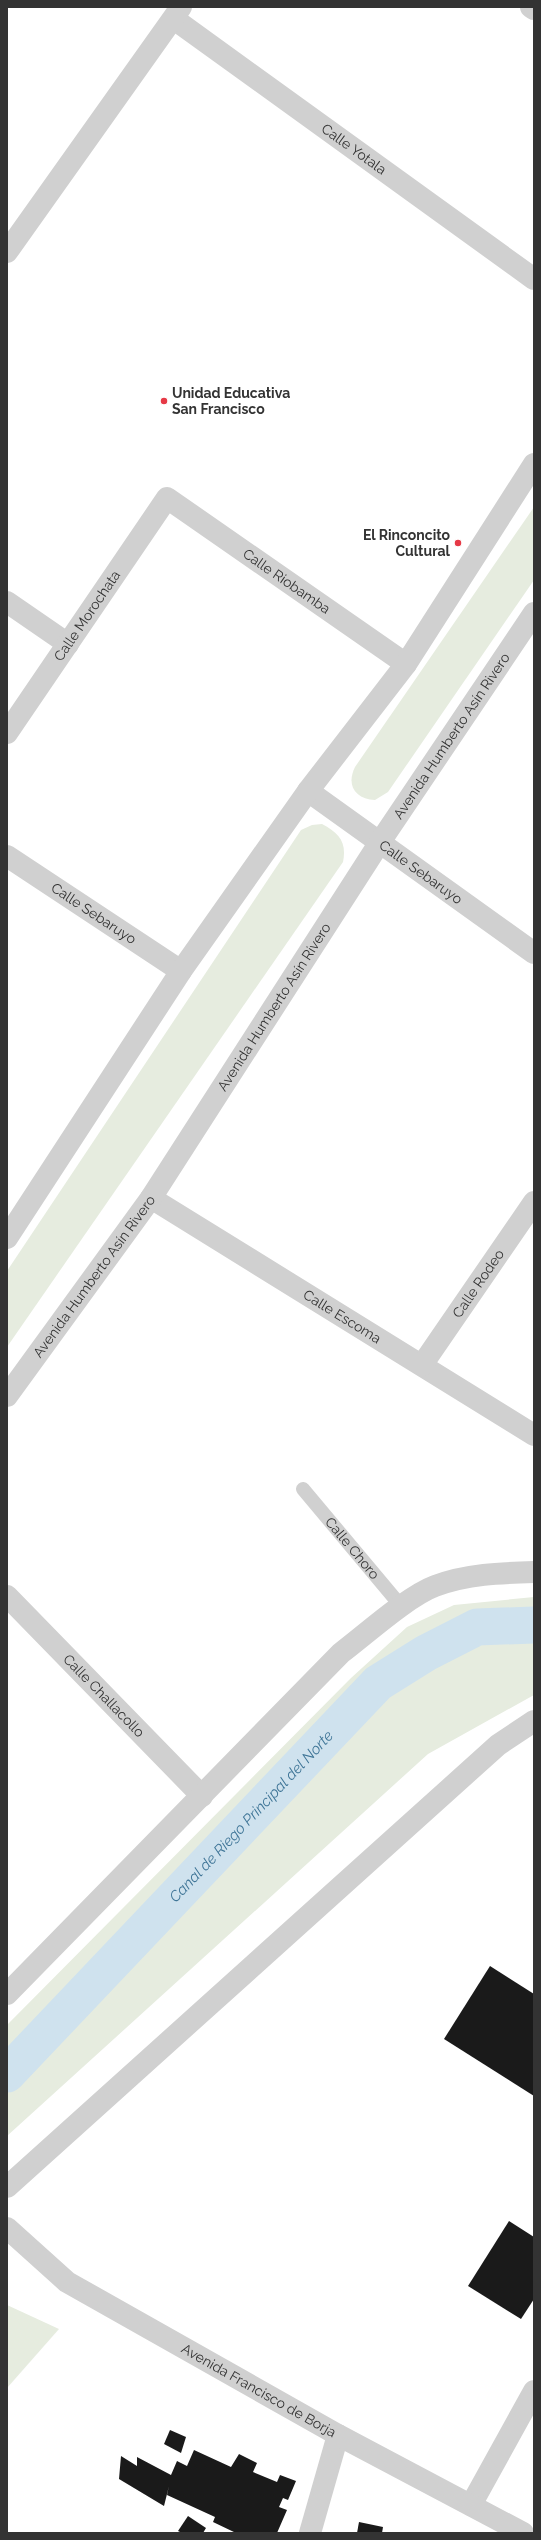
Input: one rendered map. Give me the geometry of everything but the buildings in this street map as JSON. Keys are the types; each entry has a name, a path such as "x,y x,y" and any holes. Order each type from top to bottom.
{"street":[{"path":"530,7 534,9"},
{"path":"7,252 177,13"},
{"name":"Calle Yotala","path":"177,13 534,279"},
{"path":"8,1236 181,971 308,791 406,664 534,464"},
{"name":"Calle Riobamba","path":"167,498 406,664"},
{"name":"Calle Morochata","path":"7,733 167,498"},
{"path":"7,602 68,644"},
{"name":"Avenida Humberto Asín Rivero","path":"7,1396 151,1198 380,842 534,613"},
{"name":"Calle Sebaruyo","path":"308,791 534,953"},
{"name":"Calle Sebaruyo","path":"7,856 181,971"},
{"name":"Calle Escoma","path":"151,1198 534,1435"},
{"name":"Calle Rodeo","path":"422,1365 534,1202"},
{"path":"7,1994 342,1653 401,1606 434,1586 485,1573 534,1572"},
{"name":"Calle Challacollo","path":"7,1596 202,1796"},
{"path":"7,2187 492,1750 534,1720"},
{"name":"Avenida Francisco de Borja","path":"7,2228 67,2282 338,2435 523,2533"},
{"path":"471,2505 534,2391"},
{"path":"310,2533 338,2435"}],"lane":[{"name":"Calle Choro","path":"303,1489 401,1606"}],"shaded area":[{"path":"534,507 534,580 388,792 375,800 362,797 354,790 352,785 352,774 355,767"},
{"path":"322,824 333,831 343,844 343,862 7,1347 7,1271 301,830 312,825"},
{"path":"534,1597 534,1695 428,1754 7,2136 7,2025 351,1678 407,1627 454,1605"},
{"path":"7,2305 59,2329 7,2388"}],"waterway":[{"name":"Canal de Riego Principal del Norte","path":"7,2074 378,1683 426,1653 477,1627 534,1625"}],"place":[{"name":"Unidad Educativa San Francisco","path":"164,401"},
{"name":"El Rinconcito Cultural","path":"458,543"}]}
